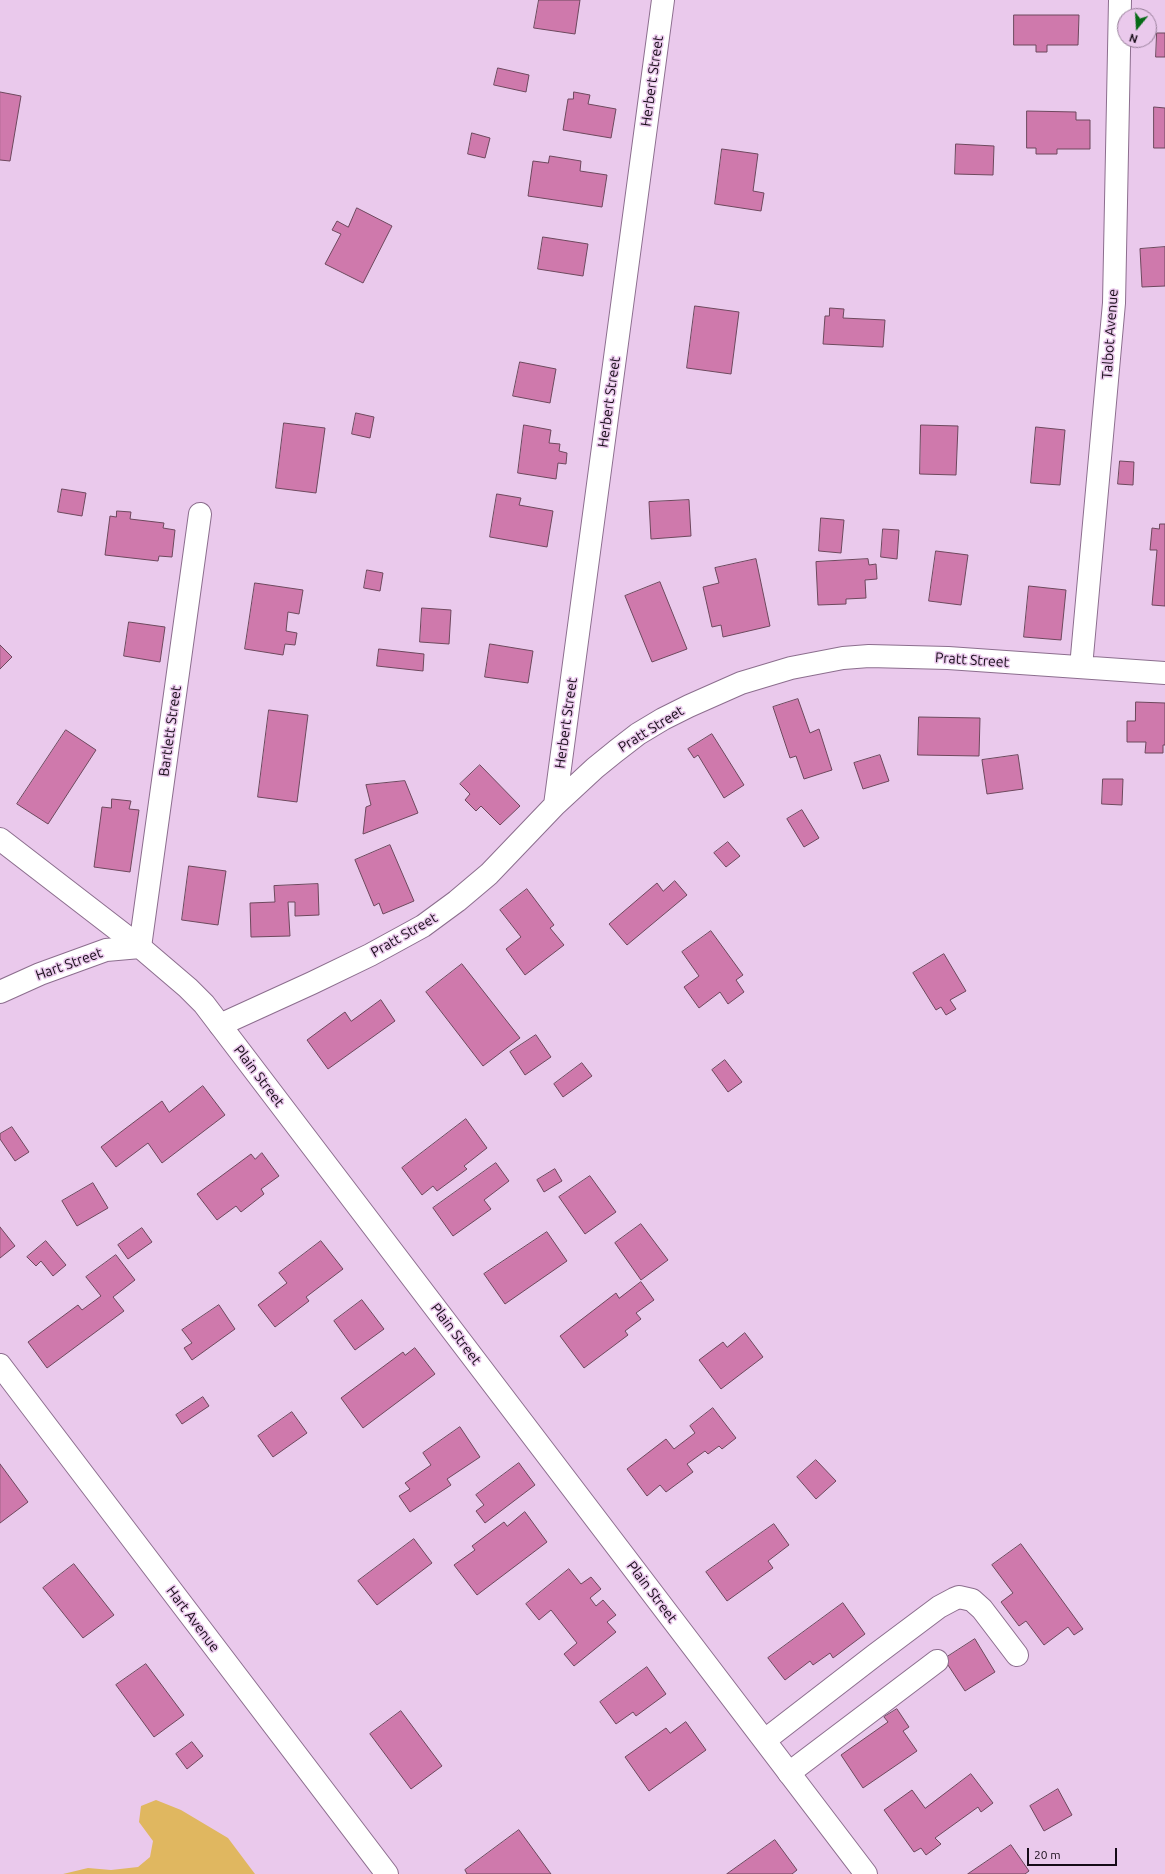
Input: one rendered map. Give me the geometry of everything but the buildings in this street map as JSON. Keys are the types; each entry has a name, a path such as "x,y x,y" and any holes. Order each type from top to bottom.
{"street":[{"name":"Herbert Street","path":"555,805 663,0"},
{"name":"Talbot Avenue","path":"1081,667 1114,303 1120,0"},
{"name":"Bartlett Street","path":"140,947 200,514"},
{"name":"Pratt Street","path":"220,1025 312,984 382,949 423,926 457,901 489,874 555,805 595,768 638,734 689,706 741,683 791,668 844,658 896,656 1165,673"},
{"name":"Plain Street","path":"0,839 140,947 188,988 204,1004 866,1874"},
{"name":"Hart Street","path":"0,992 40,974 106,950 140,947"},
{"name":"Hart Avenue","path":"0,1365 387,1874"},
{"path":"764,1740 939,1607 959,1597 972,1600 982,1609 1017,1655"},
{"path":"789,1773 937,1661"}],"shaded area":[{"path":"156,1800 181,1810 228,1838 255,1874 63,1874 88,1868 111,1870 138,1867 150,1857 153,1841 139,1822 141,1806"}]}
